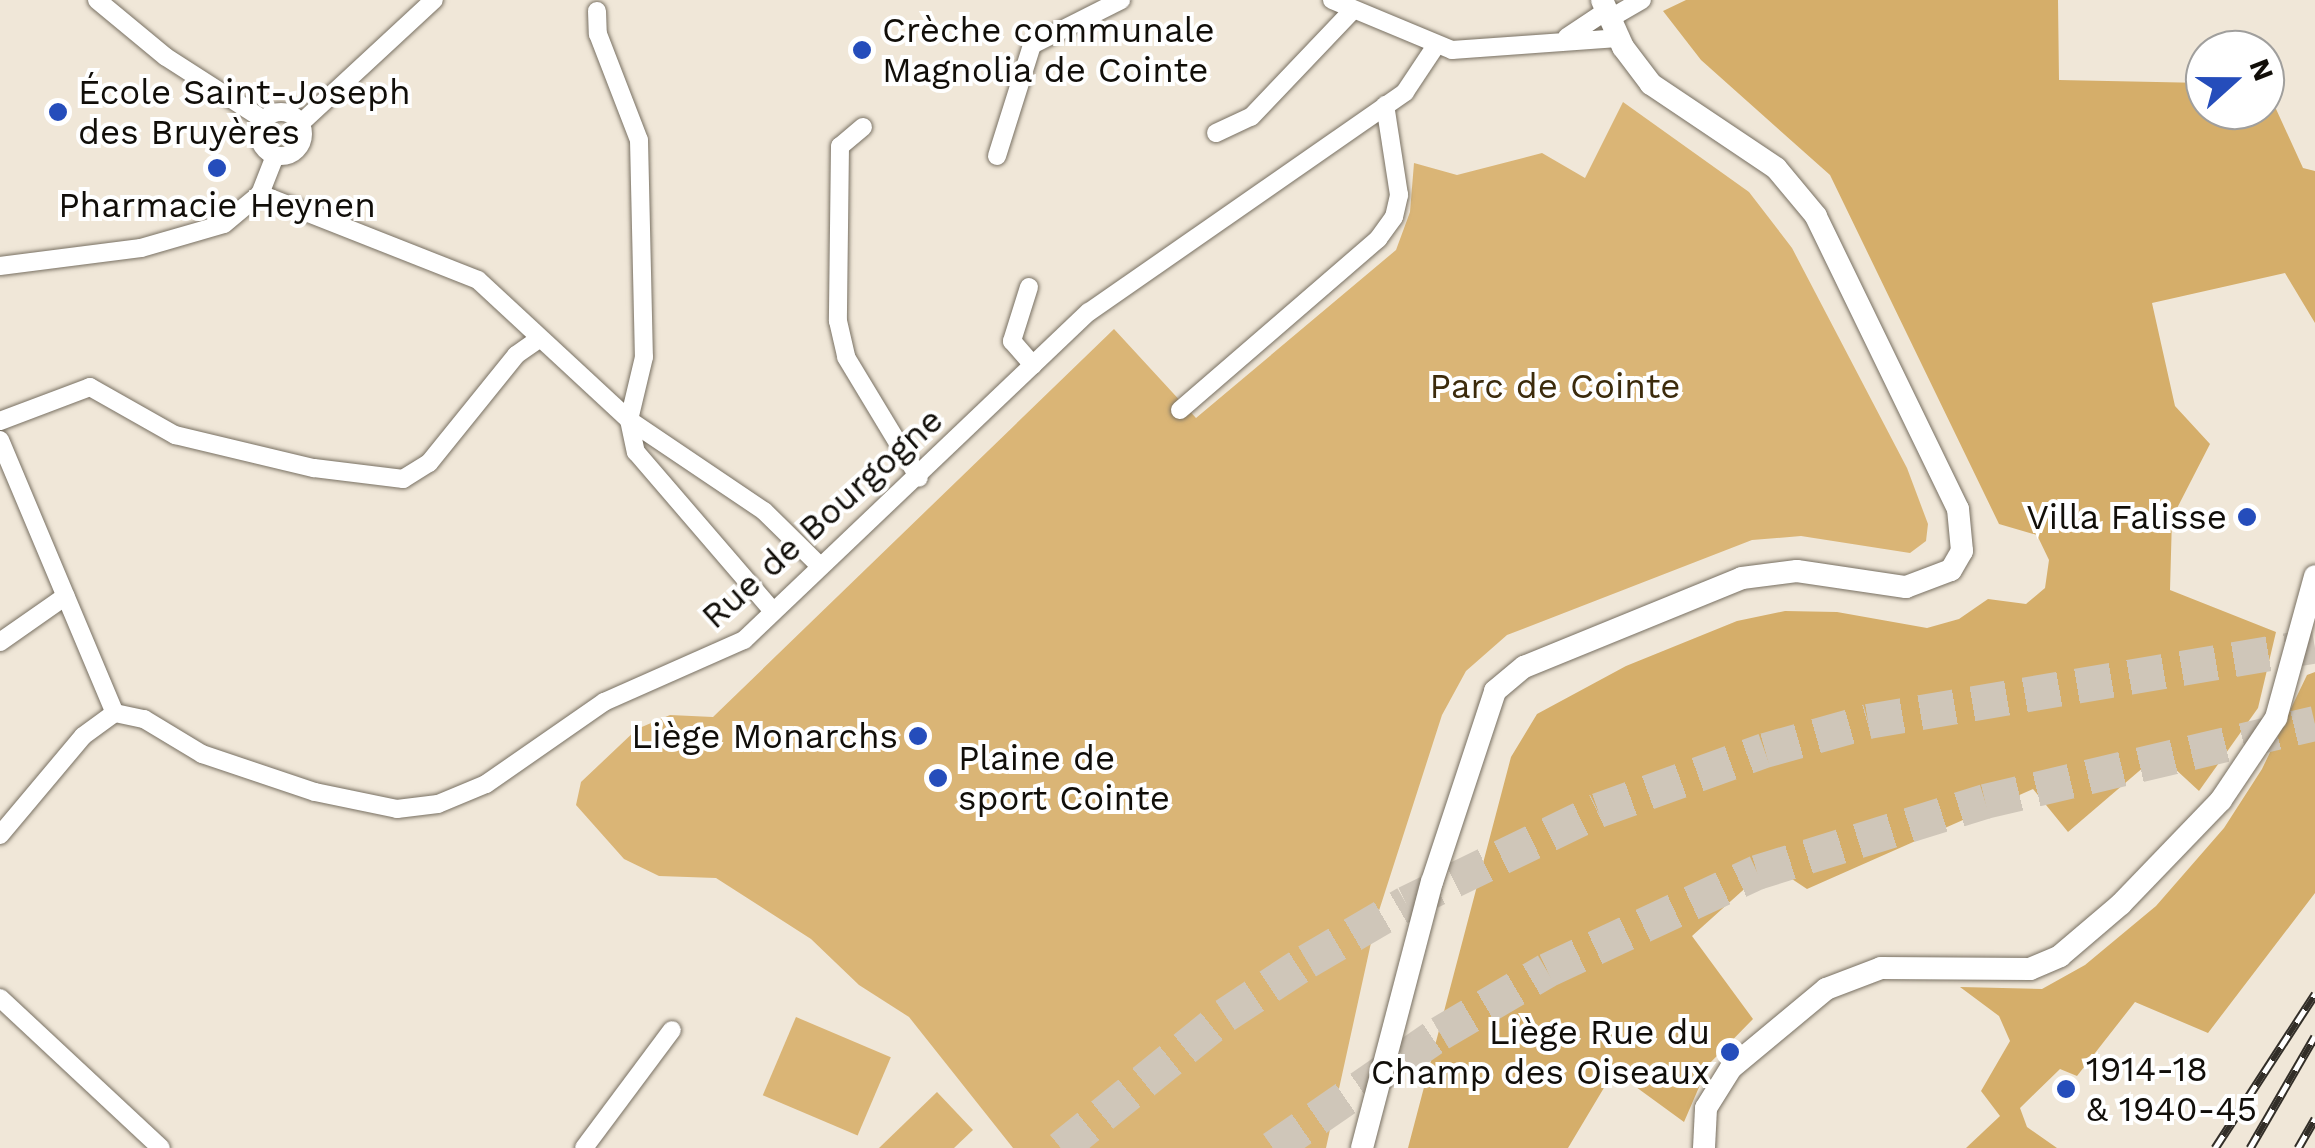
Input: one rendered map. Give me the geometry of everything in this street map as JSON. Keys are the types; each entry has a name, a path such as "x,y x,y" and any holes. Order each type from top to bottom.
{"street":[{"path":"97,0 166,57 264,120"},
{"path":"0,266 192,236 224,224 260,194 275,156 298,148 300,124 434,0"},
{"path":"998,156 1029,38 1121,0"},
{"path":"1332,0 1435,48 1567,37 1642,0"},
{"path":"1216,133 1250,118 1352,10"},
{"path":"597,11 598,34 639,140 644,356 629,420 636,452 771,609"},
{"path":"1567,37 1609,17"},
{"path":"1362,1148 1432,882 1495,691 1524,667 1742,578 1797,571 1906,586 1951,570 1962,551 1958,509 1816,216 1776,168 1651,84 1609,17"},
{"name":"Rue de Bourgogne","path":"116,713 144,719 202,754 315,792 397,809 438,804 486,784 604,702 715,657 744,640 817,563 918,478 1098,306 1385,105 1423,74 1435,48"},
{"path":"1180,410 1378,239 1394,217 1399,195 1385,105"},
{"path":"264,120 283,112 300,124"},
{"path":"264,120 261,145 275,156"},
{"path":"863,126 840,146 838,321 846,357 918,478"},
{"path":"260,194 478,280 629,420 656,432 764,511 817,563"},
{"path":"1028,287 1012,341 1032,365"},
{"path":"0,421 90,387 175,434 314,468 403,479 429,463 516,355 540,338"},
{"path":"0,440 116,713 84,736 0,835"},
{"path":"1704,1148 1706,1108 1730,1068 1756,1041 1826,989 1880,968 2030,969 2060,956 2121,904 2221,800 2276,718 2315,576"},
{"path":"0,642 66,596"},
{"path":"0,998 161,1148"},
{"path":"584,1148 672,1030"}],"green space":[{"name":"Parc de Cointe","path":"1623,102 1749,192 1792,248 1907,468 1928,524 1926,541 1910,553 1801,536 1752,540 1507,635 1466,671 1442,715 1376,920 1326,1148 1013,1148 909,1017 859,985 811,939 716,878 659,876 624,859 576,805 581,782 637,729 670,715 713,717 1114,329 1196,418 1396,250 1410,212 1414,163 1457,175 1542,153 1585,178"},
{"path":"796,1017 891,1057 858,1135 763,1095"},
{"path":"937,1092 973,1130 954,1148 879,1148"}],"shaded area":[{"path":"1686,0 2058,0 2059,80 2185,83 2185,130 2285,129 2303,168 2315,171 2315,323 2285,273 2152,303 2175,406 2210,444 2172,518 2170,590 2276,632 2258,708 2199,791 2159,754 2068,832 2033,789 1807,889 1771,865 1692,936 1753,1019 1709,1064 1684,1122 1614,1071 1568,1148 1408,1148 1511,757 1537,714 1626,666 1737,621 1785,611 1837,612 1927,628 1959,619 1988,599 2026,604 2045,588 2049,560 2037,535 1999,524 1830,175 1701,60 1663,11"},
{"path":"2315,672 2315,893 2208,1033 2135,1002 2077,1076 2060,1069 2020,1108 2027,1127 2057,1148 1966,1148 2000,1116 1981,1091 2010,1041 1999,1016 1960,987 2042,989 2085,965 2156,906 2224,828 2262,769 2307,675"}],"tunnel":[{"path":"1061,1148 1225,1015 1307,961 1406,903 1598,810 1765,750 1868,721 2315,645"},
{"path":"1273,1148 1440,1033 1547,970 1757,872 1985,801 2315,723"}],"railway":[{"path":"2215,1148 2315,994"},
{"path":"2250,1148 2315,1036"},
{"path":"2298,1148 2315,1118"}],"place":[{"name":"Crèche communale Magnolia de Cointe","path":"862,50"},
{"name":"École Saint-Joseph des Bruyères","path":"58,112"},
{"name":"Pharmacie Heynen","path":"217,168"},
{"name":"Villa Falisse","path":"2247,517"},
{"name":"Liège Monarchs","path":"918,736"},
{"name":"Plaine de sport Cointe","path":"938,778"},
{"name":"Liège Rue du Champ des Oiseaux","path":"1730,1052"},
{"name":"1914-18 & 1940-45","path":"2066,1089"}]}
